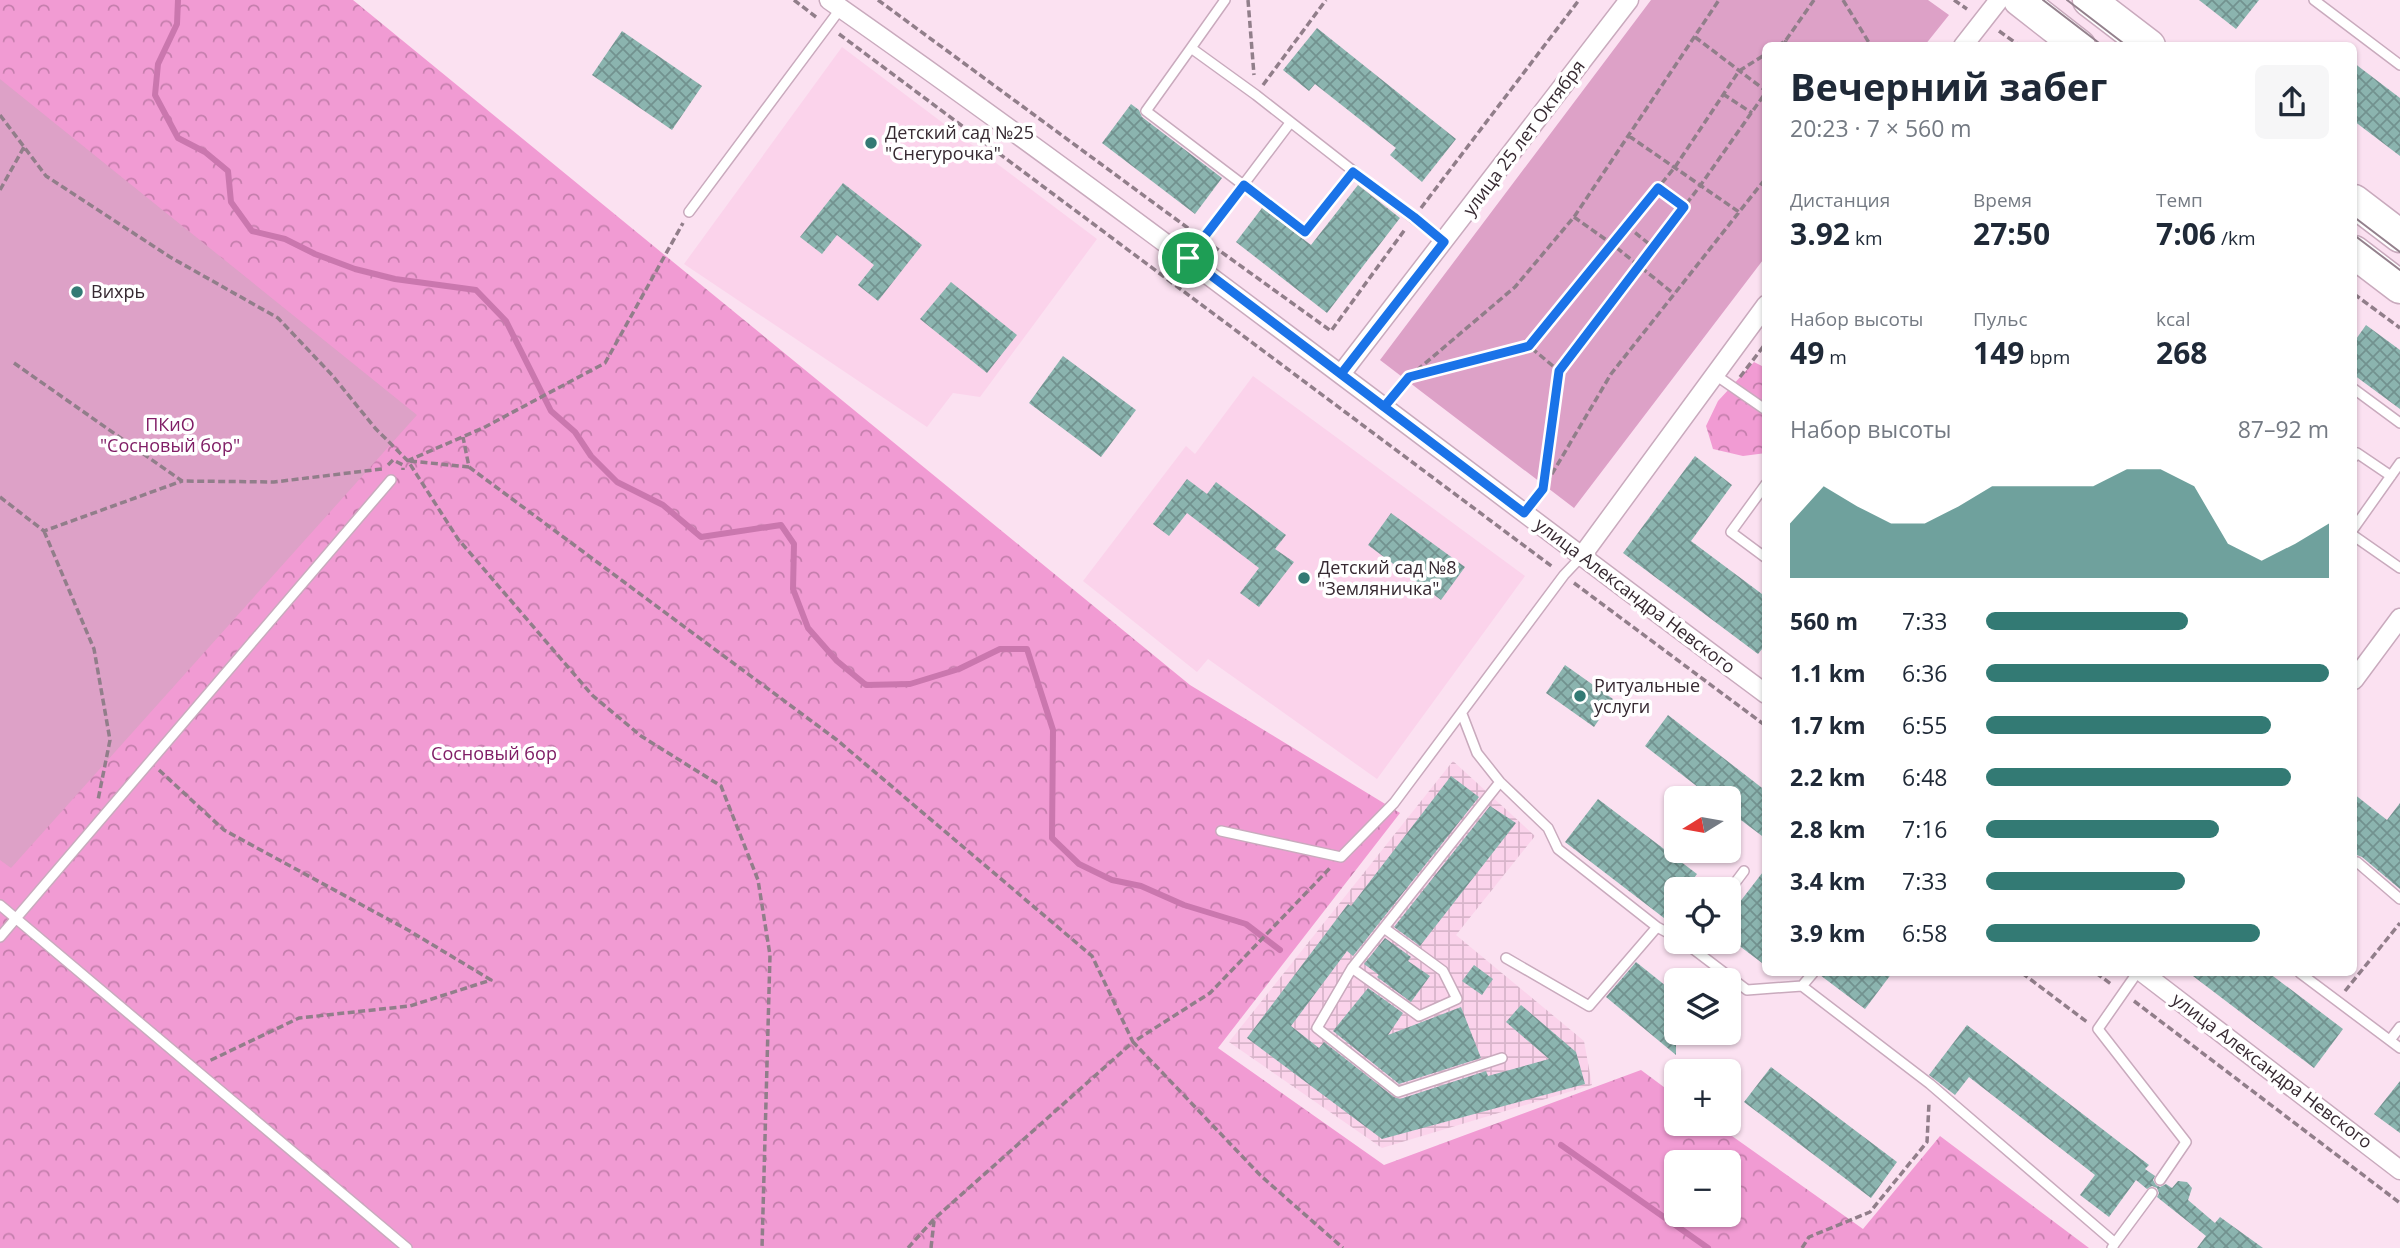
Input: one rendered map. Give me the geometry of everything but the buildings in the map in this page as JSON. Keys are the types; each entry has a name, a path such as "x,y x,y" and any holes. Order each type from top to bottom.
{"highway":[{"path":"2020,0 2074,42"},
{"path":"2089,0 2144,42"},
{"path":"2357,203 2400,236"},
{"path":"2357,254 2400,287"}],"street":[{"name":"улица 25 лет Октября","path":"1341,374 1629,0"},
{"path":"1966,42 1999,0"},
{"name":"улица Александра Невского","path":"835,4 1188,258 1762,691"},
{"path":"1581,557 1762,310"},
{"path":"2357,676 2400,618"},
{"name":"улица Александра Невского","path":"2147,976 2400,1170"}],"lane":[{"path":"1225,0 1146,111 1305,232 1353,172"},
{"path":"2314,0 2400,65"},
{"path":"689,212 829,26 835,4"},
{"path":"1191,48 1256,95 1444,242"},
{"path":"1188,258 1290,122"},
{"path":"1714,374 1762,407"},
{"path":"2357,391 2400,423"},
{"path":"2357,453 2391,476"},
{"path":"2357,524 2400,463"},
{"path":"0,937 391,480"},
{"path":"1762,489 1731,532 1762,555"},
{"path":"2357,538 2400,568"},
{"path":"1221,831 1341,857 1394,803 1564,575 1581,557"},
{"path":"1462,714 1477,753 1500,782 1548,828 1558,849 1664,931"},
{"path":"1500,782 1352,968 1317,1028 1398,1092 1502,1058"},
{"path":"2357,865 2400,899"},
{"path":"1740,877 1744,871"},
{"path":"0,905 407,1248"},
{"path":"1506,958 1588,1006 1657,927"},
{"path":"1352,968 1419,1016 1457,999 1443,971 1384,928"},
{"path":"1703,954 1747,990 1802,986 1930,1084 2114,1246 2152,1193"},
{"path":"1802,986 1810,976"},
{"path":"2135,976 2098,1030 2186,1142 2160,1180"},
{"path":"2304,976 2400,1048"},
{"path":"2390,1040 2400,1027"}],"path":[{"path":"794,0 1762,723"},
{"path":"878,0 1331,331 1579,0"},
{"path":"1248,0 1256,95"},
{"path":"1256,95 1326,0"},
{"path":"1384,407 1409,377 1515,287 1574,217 1719,0"},
{"path":"1786,42 1814,0"},
{"path":"1843,0 1869,42"},
{"path":"1695,36 1762,89"},
{"path":"1409,377 1529,346 1675,167 1739,71 1762,57"},
{"path":"1723,94 1752,113"},
{"path":"1543,489 1559,371 1654,248 1762,98"},
{"path":"0,115 46,176 170,257 278,318 332,375 405,463 458,539 592,695 641,736 721,786 758,880 770,955 762,1248"},
{"path":"1629,136 1739,212"},
{"path":"0,190 24,147"},
{"path":"1524,513 1543,489 1611,374 1762,183"},
{"path":"1658,188 1684,207"},
{"path":"405,463 483,428 605,363 689,212"},
{"path":"1574,217 1674,295"},
{"path":"1627,226 1654,248"},
{"path":"2357,296 2400,328"},
{"path":"1529,346 1559,371"},
{"path":"15,363 182,481"},
{"path":"463,437 469,467"},
{"path":"405,463 469,467 837,740 1091,956 1133,1042 1261,1177 1343,1248"},
{"path":"44,531 182,481 274,482 385,469"},
{"path":"0,497 44,531 94,649 110,740 93,827"},
{"path":"149,761 224,830 408,930 491,980 410,1006 299,1018 194,1068"},
{"path":"908,1248 934,1219 1133,1042 1210,993 1341,857"},
{"path":"2357,976 2400,923"},
{"path":"2026,976 2098,1030"},
{"path":"2100,976 2400,1203"},
{"path":"2337,1000 2357,976"},
{"path":"1802,1248 1809,1237 1870,1212 1927,1142 1930,1084"},
{"path":"931,1248 934,1219"}],"shaded area":[{"name":"Детский сад №25 \"Снегурочка\"","path":"842,47 1097,239 980,397 953,393 927,427 684,264"},
{"name":"Детский сад №8 \"Земляничка\"","path":"1253,376 1525,576 1377,779 1208,659 1197,672 1083,581 1186,446 1195,454"},
{"path":"1453,761 1535,836 1456,935 1584,1041 1592,1085 1382,1148 1229,1042"}],"green space":[{"name":"Сосновый бор","path":"0,0 353,0 1190,685 1400,813 1218,1048 1384,1165 1641,1070 1664,1087 1664,1136 1732,1136 1863,1229 1940,1136 2089,1248 0,1248"},
{"path":"1651,0 1928,0 1949,15 1927,42 1762,42 1762,261 1574,508 1380,360"},
{"name":"ПКиО \"Сосновый бор\"","path":"0,79 417,415 11,868 0,860"},
{"path":"1754,362 1762,366 1762,454 1743,456 1713,449 1706,426 1718,401"}],"waterway":[{"path":"178,0 177,24 158,64 155,95 178,138 205,152 228,171 231,202 252,231 285,239 355,269 395,279 476,290 506,321 551,411 575,432 591,456 617,482 663,505 701,537 781,525 794,544 793,589 808,628 837,661 866,685 910,684 959,669 1000,649 1027,649 1053,730 1052,838 1079,864 1112,880 1141,886 1184,905 1246,924 1280,950"},
{"path":"1561,1145 1708,1248"}],"tram line":[{"path":"2043,0 2098,42"},
{"path":"2067,0 2122,42"},
{"path":"2357,219 2400,252"},
{"path":"2357,237 2400,270"}],"place":[{"name":"Детский сад №25 \"Снегурочка\"","path":"871,143"},
{"name":"Вихрь","path":"77,292"},
{"name":"Детский сад №8 \"Земляничка\"","path":"1304,578"},
{"name":"Ритуальные услуги","path":"1580,696"}],"route":[{"path":"1188,258 1244,185 1305,232 1353,172 1414,217 1444,242 1341,374 1384,407 1409,377 1529,346 1658,188 1684,207 1559,371 1543,489 1524,513 1384,407 1341,374 1316,354 1188,258"}]}
